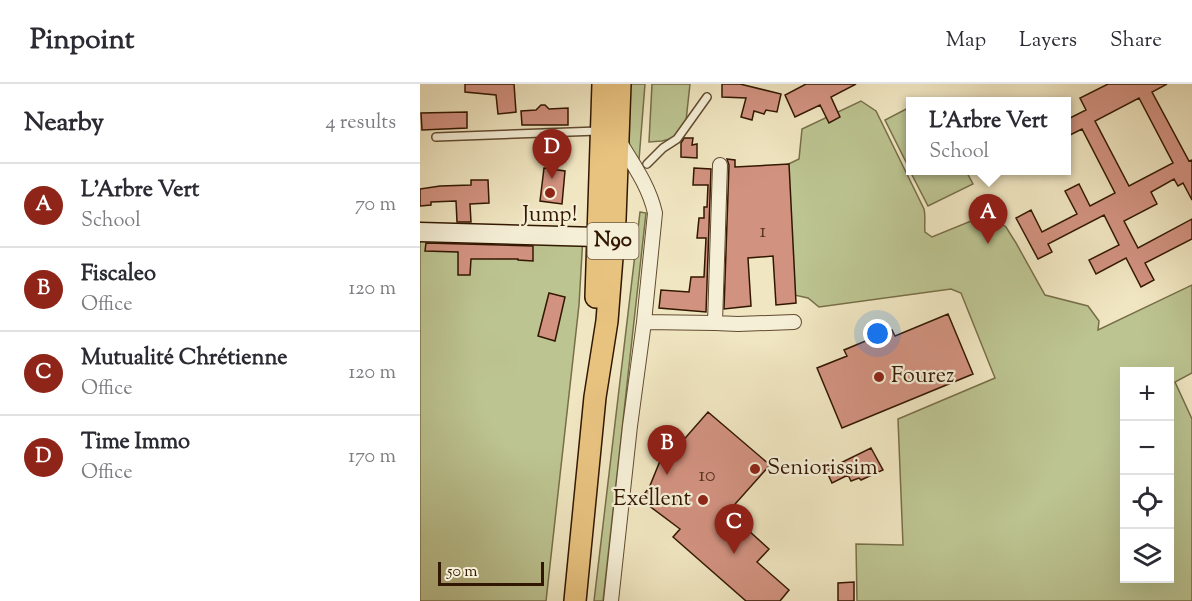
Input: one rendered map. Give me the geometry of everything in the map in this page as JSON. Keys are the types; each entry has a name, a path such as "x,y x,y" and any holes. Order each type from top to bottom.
{"main road":[{"name":"N90","path":"575,601 595,397 607,321 615,219 610,135 603,84"},
{"name":"N90","path":"595,397 597,237 610,135 620,84"}],"street":[{"path":"610,135 641,177 652,200 655,213 611,601"},
{"path":"715,323 720,165"},
{"path":"420,232 597,237 603,249 603,298 607,321"},
{"path":"644,322 738,324 794,322"}],"lane":[{"path":"647,164 663,148 677,139 707,97"},
{"path":"436,137 610,135"}],"green space":[{"path":"629,84 645,84 639,160 623,138"},
{"path":"652,84 690,84 686,121 674,138 649,142"},
{"path":"861,101 876,111 924,209 925,232 932,237 976,219 996,220 1006,227 1045,295 1088,306 1099,321 1098,330 1192,285 1192,373 1175,382 1192,419 1192,601 857,601 856,544 903,545 898,419 995,378 961,293 951,289 819,307 808,298 794,295 778,169 799,159 802,129"},
{"path":"906,109 906,162 885,120"},
{"path":"912,175 968,175 973,184 928,206"},
{"path":"640,212 646,213 603,601 594,601"},
{"path":"420,232 583,236 579,305 546,601 420,601"}],"building":[{"path":"465,84 514,84 516,112 498,114 496,95 465,92"},
{"path":"722,84 740,84 781,94 777,112 766,110 764,114 754,111 752,120 741,117 746,98 722,97"},
{"path":"806,84 856,84 831,97 840,117 829,123 820,105 795,117 785,95"},
{"path":"1108,84 1167,84 1152,92 1189,161 1192,160 1192,200 1183,183 1178,186 1174,179 1151,192 1157,204 1124,221 1138,248 1192,219 1192,239 1145,263 1154,280 1141,287 1126,258 1096,274 1089,260 1119,245 1104,215 1048,244 1052,252 1038,259 1016,218 1031,210 1042,232 1077,214 1065,191 1079,184 1090,206 1115,193 1082,129 1071,134 1071,118 1086,110 1080,98","holes":["1139,98 1173,163 1129,186 1095,121"]},
{"path":"541,105 549,109 568,108 568,125 522,125 521,111 536,110"},
{"path":"467,112 467,128 422,130 421,113"},
{"path":"684,138 693,138 692,145 697,144 697,158 681,157 681,143"},
{"path":"727,159 735,160 735,167 789,164 796,303 776,305 773,256 748,258 751,306 724,309 729,165"},
{"path":"544,168 565,171 562,204 540,201"},
{"path":"694,168 711,169 706,312 659,308 661,290 689,292 691,277 704,277 706,238 697,238 699,218 704,218 704,207 707,207 708,185 693,185"},
{"path":"471,180 488,180 489,203 470,204 471,222 457,222 456,201 431,202 431,205 420,206 420,189 471,185"},
{"path":"426,243 533,246 533,261 471,259 470,275 458,275 458,252 425,251"},
{"path":"549,293 565,297 555,341 538,336"},
{"path":"948,314 973,374 842,428 817,368 847,356 844,350 892,330 895,336"},
{"path":"708,412 770,465 728,512 769,549 757,562 789,590 780,601 746,601 673,537 680,529 640,499 649,488 662,456 666,460"},
{"path":"871,448 883,470 861,480 859,478 851,481 848,475 832,483 826,470"},
{"path":"854,582 854,601 838,601 838,583"}],"place":[{"name":"Time Immo","path":"552,179"},
{"name":"Jump!","path":"550,193"},
{"name":"L'Arbre Vert","path":"988,244"},
{"name":"Fourez","path":"879,377"},
{"name":"Seniorissim","path":"755,469"},
{"name":"Fiscaleo","path":"667,475"},
{"name":"Exellent","path":"703,500"},
{"name":"Mutualité Chrétienne","path":"734,554"}]}
